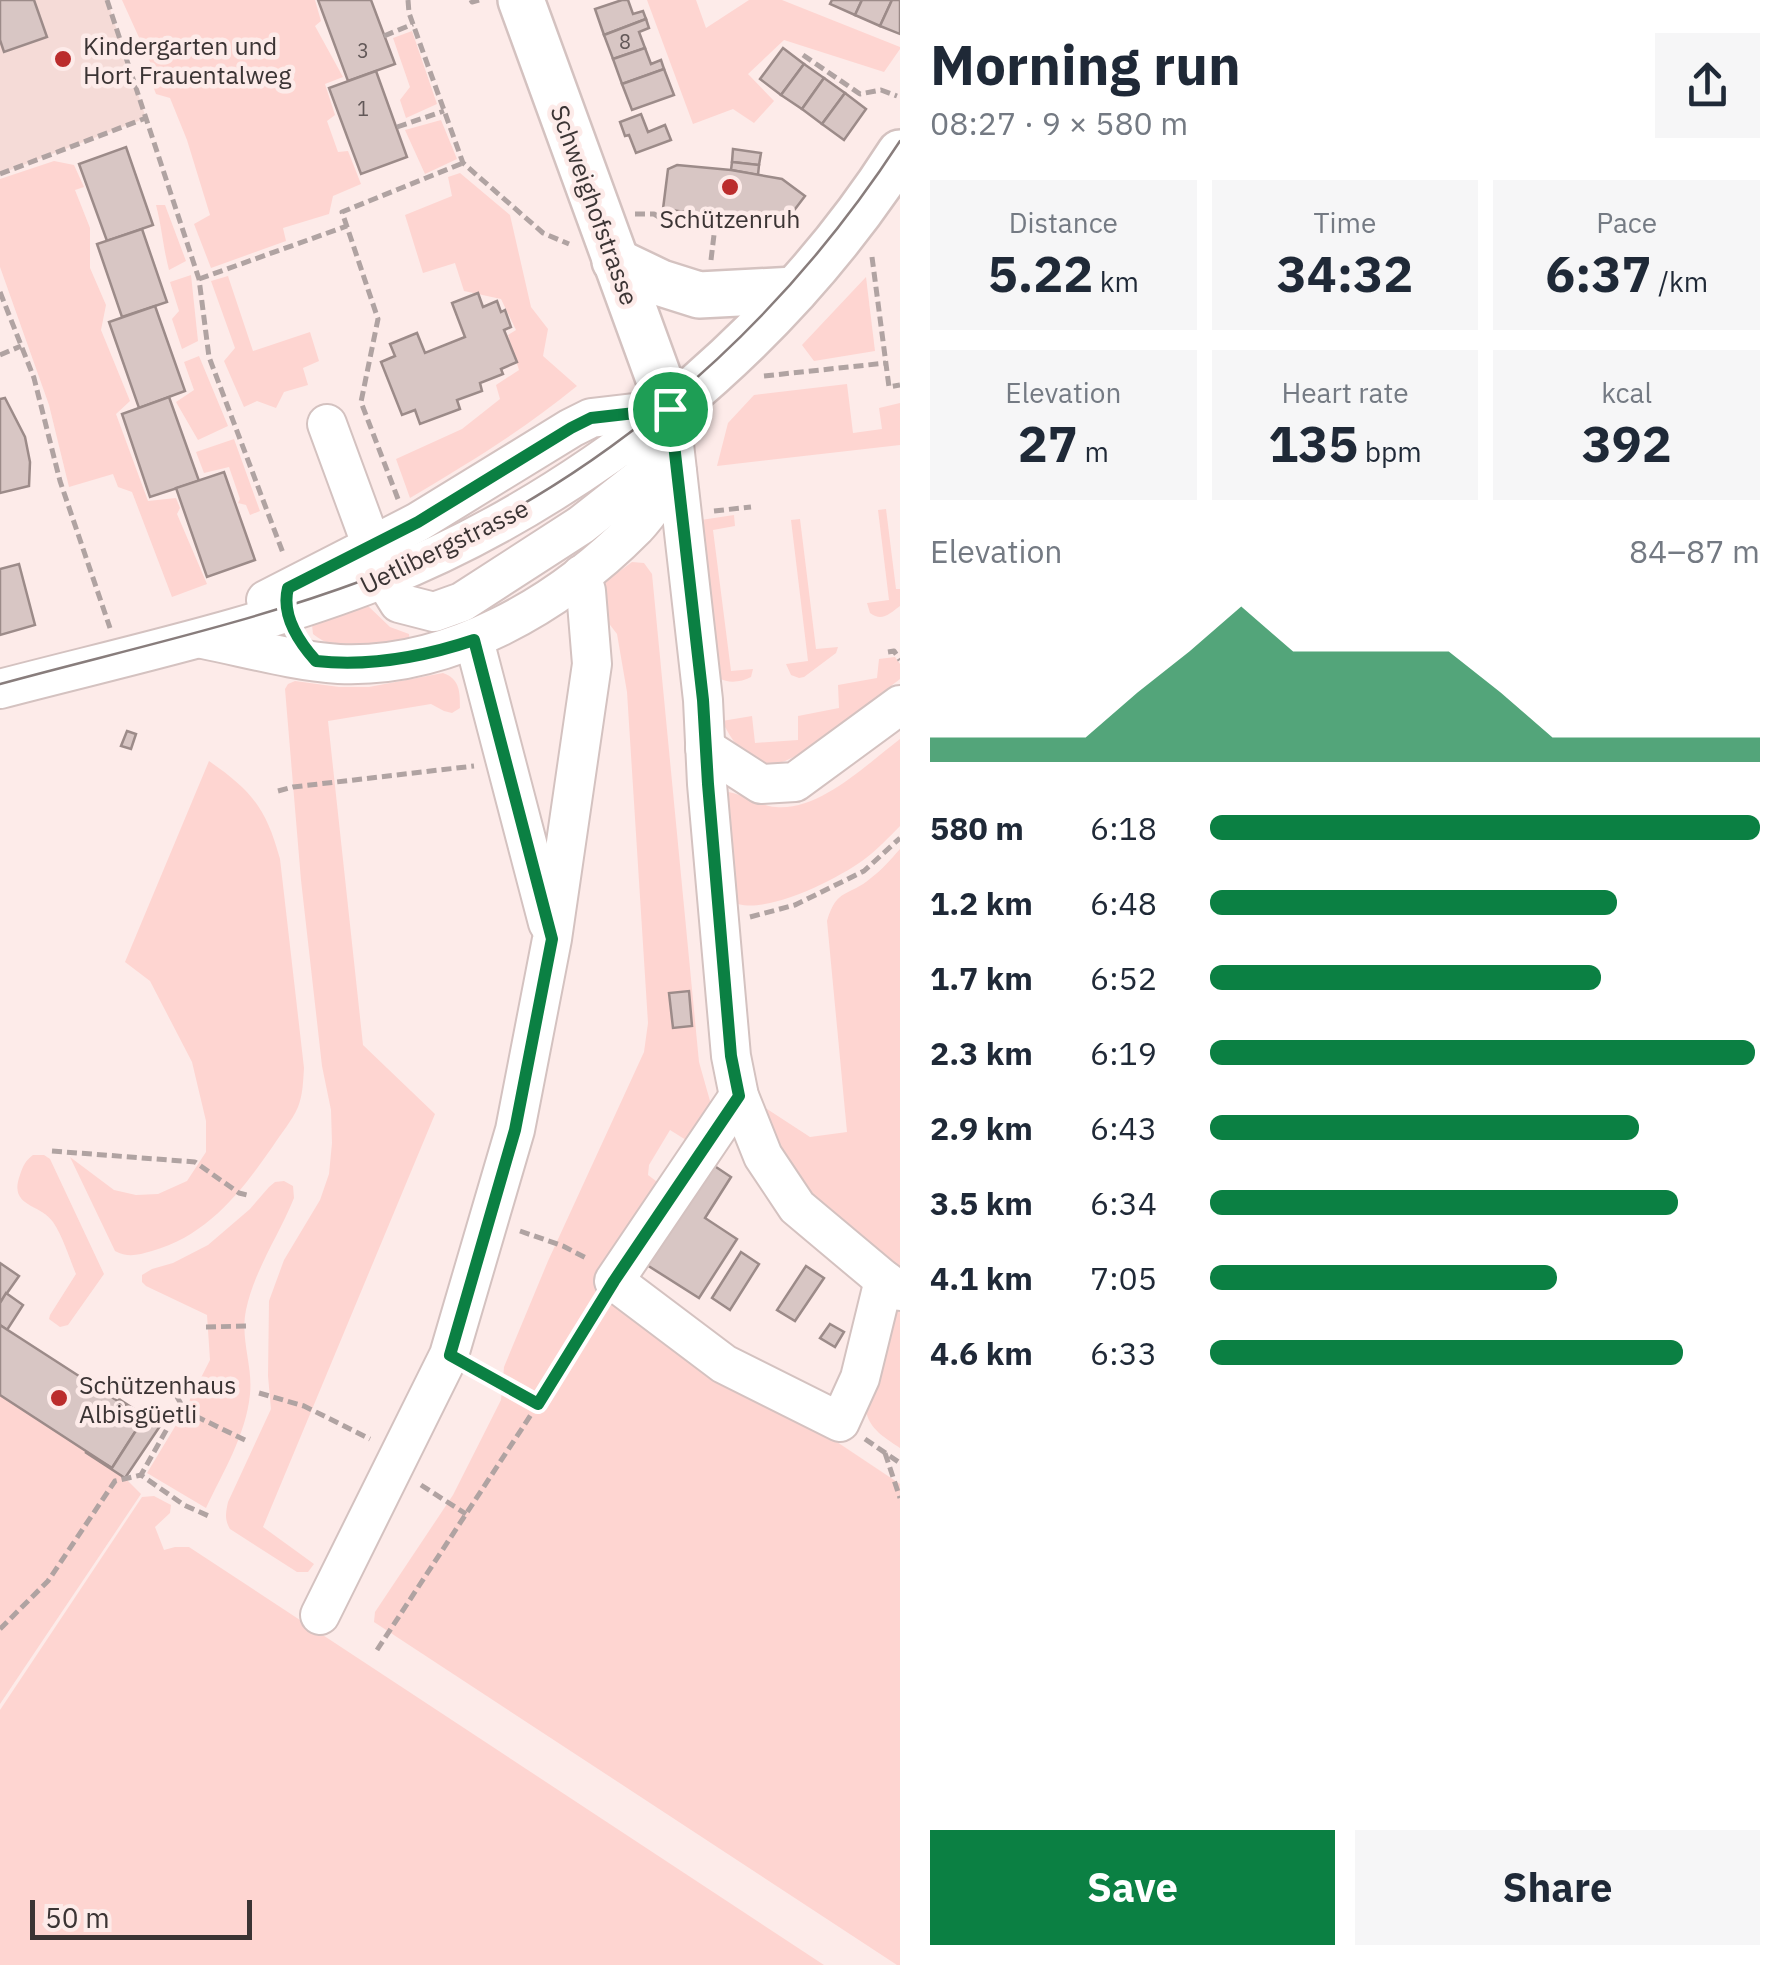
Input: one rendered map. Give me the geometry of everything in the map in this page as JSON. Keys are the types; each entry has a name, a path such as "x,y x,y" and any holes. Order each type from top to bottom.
{"main road":[{"name":"Schweighofstrasse","path":"521,0 670,409"},
{"path":"670,409 730,358 796,290 844,232 900,153"},
{"path":"616,261 661,283 699,295 796,290"}],"street":[{"path":"670,409 703,700 731,1056 739,1096 762,1156 797,1207 892,1285 860,1378 840,1422 724,1364 604,1271 739,1096"},
{"path":"327,424 378,563 399,603 434,612 462,602 580,525 642,477 670,409"},
{"name":"Uetlibergstrasse","path":"0,689 196,637 288,588 378,563 591,418 670,409"},
{"name":"Uetlibergstrasse","path":"196,637 340,664 375,663 474,640 515,619 581,575 638,525 677,472"},
{"path":"320,1615 450,1355 515,1130 552,939 592,664 581,575"},
{"path":"288,588 298,641 316,661"},
{"path":"474,640 552,939"},
{"path":"705,748 761,784 795,782 900,705"}],"path":[{"path":"107,0 198,279 209,358 288,588"},
{"path":"471,0 479,0"},
{"path":"410,1 413,24 463,163 543,233 569,244"},
{"path":"384,36 413,24"},
{"path":"804,55 860,94 881,90 897,96"},
{"path":"396,127 444,111"},
{"path":"0,174 146,118"},
{"path":"398,502 362,402 378,318 342,212 463,163"},
{"path":"632,214 654,214 666,222 715,229"},
{"path":"710,264 716,218"},
{"path":"198,279 347,226"},
{"path":"872,256 889,386 900,385"},
{"path":"0,292 34,378 72,522 110,628"},
{"path":"0,355 20,346"},
{"path":"762,377 886,364"},
{"path":"706,512 751,507"},
{"path":"888,652 894,651 900,660"},
{"path":"278,791 506,763"},
{"path":"720,926 795,905 864,872 900,838"},
{"path":"52,1150 194,1162 239,1194 252,1196"},
{"path":"377,1650 538,1404 604,1271 562,1246 488,1221"},
{"path":"206,1327 246,1326"},
{"path":"450,1355 538,1404"},
{"path":"259,1393 304,1406 400,1454"},
{"path":"176,1395 185,1412 247,1442"},
{"path":"141,1475 181,1404"},
{"path":"840,1422 900,1463"},
{"path":"885,1453 900,1498"},
{"path":"0,1629 48,1581 114,1481 141,1475 210,1517"},
{"path":"446,1502 466,1514"}],"shaded area":[{"name":"Kindergarten und Hort Frauentalweg","path":"0,0 107,0 146,118 0,174"},
{"path":"122,0 315,0 321,21 315,26 343,77 325,84 335,115 327,121 338,152 348,151 361,184 333,196 329,214 283,228 286,241 211,268 194,224 210,215 187,140 170,98 156,94 146,68 151,64"},
{"path":"647,0 696,0 706,28 749,0 782,0 900,49 884,72 784,40 748,74 774,101 754,123 733,109 693,124"},
{"path":"412,31 437,104 406,118 400,100 410,87 393,38"},
{"path":"441,120 457,159 425,174 405,130"},
{"path":"54,161 74,165 84,187 75,190 90,228 90,268 106,305 101,330 130,401 116,414 148,501 176,498 180,508 177,514 207,584 172,597 132,492 118,487 113,474 69,487 49,405 0,267 0,179"},
{"path":"460,173 510,215 531,307 548,329 543,356 577,386 516,432 410,498 396,459 462,429 500,399 496,385 519,370 508,335 516,330 501,299 464,291 455,263 423,273 405,215 452,196 448,177"},
{"path":"156,205 165,205 186,261 169,270 160,222"},
{"path":"191,275 198,341 182,349 172,319 179,311 170,282"},
{"path":"228,276 253,351 310,332 319,361 303,368 308,385 284,392 276,408 257,401 244,407 224,361 235,348 211,281"},
{"path":"866,277 875,351 814,361 802,345"},
{"path":"199,356 228,426 198,440 176,402 194,390 184,362"},
{"path":"847,384 853,433 882,429 879,408 900,403 900,445 717,466 728,423 754,395"},
{"path":"234,439 260,511 250,515 246,505 238,503 229,467 204,473 196,452"},
{"path":"886,509 900,606 878,617 870,613 867,603 889,600 878,510"},
{"path":"734,515 735,526 713,530 731,671 753,669 751,677 731,682 719,678 701,520"},
{"path":"800,519 816,649 838,647 836,653 799,678 791,675 786,664 808,661 791,520"},
{"path":"632,562 644,563 652,574 699,1062 712,1108 694,1145 670,1130 649,1165 648,1175 664,1187 600,1284 900,1484 900,1965 374,1622 375,1612 453,1495 501,1400 504,1367 644,1052 648,1023 627,692 617,634 587,595"},
{"path":"367,605 390,627 409,634 410,646 346,647 313,634 315,620"},
{"path":"895,657 900,664 900,679 819,742 785,761 763,763 747,755 722,721 752,716 755,743 798,740 798,716 839,708 838,685 877,678 879,659"},
{"path":"443,673 456,682 459,691 460,708 452,713 431,704 328,721 363,1045 435,1114 263,1527 314,1564 308,1572 297,1572 230,1529 226,1516 228,1502 271,1409 269,1301 284,1260 320,1200 329,1174 332,1143 301,880 285,689 295,681 369,687"},
{"path":"900,739 900,826 879,847 838,876 799,894 759,905 730,900 723,792 776,807 809,802 842,784"},
{"path":"209,761 247,792 263,813 280,859 304,1068 302,1093 290,1122 222,1210 172,1244 142,1254 124,1255 115,1251 70,1157 114,1190 136,1195 158,1194 187,1181 206,1152 206,1121 192,1062 150,981 125,962"},
{"path":"900,849 900,1273 801,1197 763,1120 767,1109 810,1137 847,1132 827,921 840,897 875,875"},
{"path":"33,1155 50,1159 104,1274 68,1325 60,1327 49,1319 50,1315 76,1274 53,1222 18,1193 22,1169"},
{"path":"284,1181 293,1186 294,1198 261,1267 246,1310 248,1409 233,1453 206,1508 147,1473 210,1360 207,1315 146,1286 142,1275 208,1245 269,1187"},
{"path":"900,1310 900,1448 872,1426 866,1408 891,1315"},
{"path":"0,1395 125,1478 141,1494 0,1704"},
{"path":"154,1496 171,1505 170,1513 155,1527 164,1550 189,1547 824,1965 0,1965 0,1710 142,1497"}],"building":[{"path":"0,0 34,0 47,37 4,52 0,40"},
{"path":"318,0 371,0 395,64 348,81"},
{"path":"628,0 633,14 643,11 646,19 604,35 595,9"},
{"path":"832,0 862,0 855,15 830,4"},
{"path":"862,0 892,0 880,26 855,15"},
{"path":"892,0 900,0 900,34 880,26"},
{"path":"646,19 649,28 639,32 645,48 613,59 604,35"},
{"path":"645,48 651,64 661,60 664,69 622,84 613,59"},
{"path":"783,48 804,64 781,95 760,79"},
{"path":"804,64 824,78 802,109 781,95"},
{"path":"664,69 674,95 632,110 622,84"},
{"path":"376,71 407,157 361,174 329,88"},
{"path":"824,78 845,93 822,124 802,109"},
{"path":"845,93 866,109 844,140 822,124"},
{"path":"641,114 648,132 665,125 671,140 636,153 620,122"},
{"path":"126,147 153,225 107,241 79,164"},
{"path":"733,149 761,153 759,165 732,162"},
{"path":"732,162 759,165 758,175 731,170"},
{"name":"Schützenruh","path":"677,165 782,179 805,196 783,225 663,209 668,169"},
{"path":"142,229 167,302 122,317 97,244"},
{"path":"478,293 483,307 497,301 501,312 505,310 511,327 504,330 517,362 501,369 503,374 480,383 482,391 457,400 460,409 420,424 415,410 402,415 381,362 395,356 390,344 417,333 425,353 465,337 452,303"},
{"path":"155,306 185,391 139,408 109,322"},
{"path":"169,397 199,481 150,497 122,414"},
{"path":"5,398 25,437 29,486 0,493 0,399"},
{"path":"224,472 255,560 207,577 176,488"},
{"path":"19,564 35,625 0,635 0,569"},
{"path":"127,731 136,734 131,749 121,746"},
{"path":"689,991 692,1026 673,1028 669,993"},
{"path":"707,1161 731,1177 705,1218 737,1239 699,1298 639,1260"},
{"path":"741,1252 759,1264 730,1310 712,1298"},
{"path":"0,1263 19,1276 0,1303"},
{"path":"806,1266 824,1278 795,1321 777,1310"},
{"path":"6,1293 23,1305 7,1330 0,1325 0,1303"},
{"path":"830,1324 844,1332 835,1347 820,1338"},
{"name":"Schützenhaus Albisgüetli","path":"0,1325 144,1418 112,1468 0,1395"},
{"path":"119,1399 160,1426 125,1478 85,1452 112,1468 144,1418"}],"tram line":[{"path":"0,684 229,624 319,596 445,545 523,504 597,456 667,403 732,345 793,281 849,213 900,141"}],"place":[{"name":"Kindergarten und Hort Frauentalweg","path":"63,59"},
{"name":"Schützenruh","path":"730,187"},
{"name":"Schützenhaus Albisgüetli","path":"59,1398"}],"route":[{"path":"670,409 703,700 731,1056 739,1096 614,1281 538,1404 450,1355 515,1130 552,939 474,640 375,663 316,661 298,641 284,600 288,588 418,522 591,418 670,409"}]}
